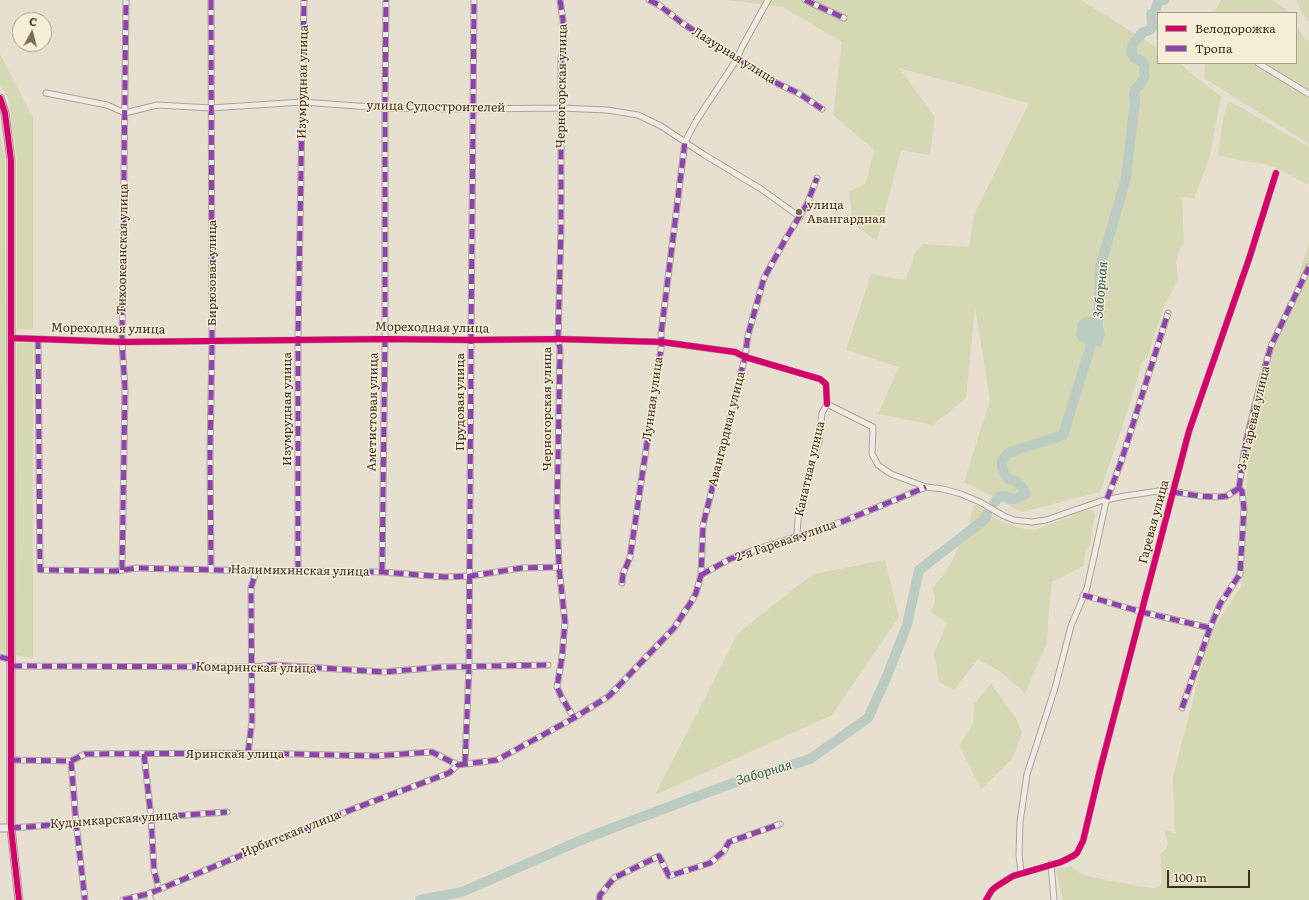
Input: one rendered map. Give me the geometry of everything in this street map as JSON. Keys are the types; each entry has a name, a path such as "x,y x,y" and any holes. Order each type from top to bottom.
{"street":[{"name":"Тихоокеанская улица","path":"122,570 125,390 122,342 126,0"},
{"name":"Бирюзовая улица","path":"211,0 211,570"},
{"name":"Изумрудная улица","path":"298,571 298,339 304,0"},
{"name":"Аметистовая улица","path":"382,572 385,339 386,0"},
{"name":"Прудовая улица","path":"465,764 469,666 474,0"},
{"name":"Черногорская улица","path":"560,0 564,20 564,38 561,58 561,220 558,339 560,348 557,512 559,567 565,622 562,657 557,686 562,698 574,718"},
{"name":"Лазурная улица","path":"649,0 664,8 682,24 770,80 800,94 822,109"},
{"path":"685,142 696,121 737,59 768,0"},
{"path":"805,0 844,18"},
{"path":"1260,64 1309,94"},
{"path":"46,93 107,105 125,113"},
{"path":"0,98 5,112 11,161 11,760 12,828 19,900"},
{"name":"улица Судостроителей","path":"125,113 157,105 211,108 302,102 385,108 561,108 607,110 638,115 661,126 761,189 800,216"},
{"name":"Лунная улица","path":"622,583 623,574 630,557 662,342 661,334 685,142"},
{"name":"Гаревая улица","path":"986,900 997,886 1006,879 1021,872 1073,856 1077,853 1083,841 1101,766 1192,420 1249,259 1276,173"},
{"name":"Авангардная улица","path":"701,575 703,525 745,356 748,335 764,278 807,204 817,178"},
{"name":"3-я Гаревая улица","path":"1182,708 1220,604 1240,574 1244,509 1242,491 1239,488 1245,445 1260,385 1272,346 1309,267"},
{"path":"1021,872 1019,855 1020,822 1027,774 1055,688 1071,626 1087,588 1107,499 1121,462 1168,314"},
{"name":"Мореходная улица","path":"11,338 122,342 298,339 558,339 662,342 735,352 820,379 826,384 827,404"},
{"name":"Налимихинская улица","path":"38,339 40,570 122,570 137,568 382,572 445,577 470,576 522,568 559,567"},
{"path":"827,404 873,426 872,454 878,465 891,474 926,487 948,490 965,496 980,502 1009,518 1026,522 1046,520 1107,499 1159,490 1218,497 1227,496 1239,488"},
{"name":"Канатная улица","path":"797,536 798,519 810,469 819,442 822,413 827,404"},
{"name":"2-я Гаревая улица","path":"701,575 730,559 844,521 926,487"},
{"path":"248,753 252,721 251,588 256,571"},
{"path":"458,765 497,760 574,718 609,696 674,628 696,593 701,575"},
{"path":"1083,595 1142,612 1210,628"},
{"name":"Комаринская улица","path":"0,657 12,663 252,667 274,666 384,672 442,667 548,665"},
{"name":"Яринская улица","path":"11,760 71,761 86,754 248,753 375,756 432,752 458,765"},
{"path":"144,754 151,817 154,870 159,889"},
{"path":"71,761 85,900"},
{"name":"Ирбитская улица","path":"123,900 148,894 353,809 449,773 458,765"},
{"name":"Кудымкарская улица","path":"0,828 227,812"},
{"path":"599,900 600,895 614,878 659,856 669,876 710,863 724,851 729,842 780,824"},
{"path":"1051,864 1054,900"},
{"path":"148,894 151,900"}],"green space":[{"path":"726,0 1081,0 1157,47 1157,64 1181,64 1195,77 1221,96 1207,165 1194,198 1182,197 1184,243 1178,253 1176,262 1178,280 1164,306 1147,358 1141,363 1135,388 1100,492 1022,512 964,482 990,400 975,307 966,398 933,425 878,414 899,367 846,350 871,274 906,280 914,254 923,244 969,247 974,215 1029,103 899,68 935,117 930,155 901,150 877,241 853,224 849,192 866,183 874,150 833,115 842,42 783,7"},
{"path":"1221,0 1272,0 1288,12 1215,12"},
{"path":"1296,0 1309,0 1309,22 1302,13"},
{"path":"1297,26 1304,38 1309,41 1309,144 1204,78 1205,64 1297,64"},
{"path":"0,54 33,118 33,329 17,329 17,159 8,98 0,84"},
{"path":"1228,102 1231,102 1309,147 1309,185 1274,167 1218,155 1223,119"},
{"path":"0,136 5,157 6,653 0,651"},
{"path":"1309,242 1309,900 1063,900 1056,871 1057,868 1071,866 1080,873 1088,876 1141,887 1153,888 1158,887 1162,883 1160,854 1165,850 1168,844 1164,829 1176,834 1174,822 1173,777 1209,637 1241,586 1249,448 1271,346 1280,338"},
{"path":"17,343 33,343 33,659 16,655"},
{"path":"977,505 991,516 1002,522 1020,528 1035,530 1063,519 1071,518 1072,514 1094,510 1095,515 1090,544 1085,554 1083,566 1052,582 1047,643 1025,693 999,671 978,659 954,690 939,682 934,653 947,623 931,612 935,602 932,589 944,574 955,555 962,533 969,525 973,507"},
{"path":"885,560 899,617 832,715 655,795 738,633 813,574"},
{"path":"991,684 1016,718 1022,733 1012,759 981,789 959,745 973,724 974,704"}],"shaded area":[{"path":"1084,317 1100,318 1105,333 1102,346 1094,346 1081,342 1076,336 1078,323"}],"waterway":[{"name":"Заборная","path":"994,503 999,497 1003,496 1016,499 1025,494 1022,487 1005,475 1002,467 1002,461 1008,453 1063,435 1098,322 1100,268 1126,178 1135,101 1134,94 1136,88 1140,85 1145,76 1145,66 1142,61 1134,58 1131,51 1133,44 1143,32 1150,30 1153,27 1151,14 1155,12 1158,1 1164,0"},
{"name":"Заборная","path":"420,900 462,892 586,838 733,783 810,759 868,718 887,676 907,625 919,570 984,520 988,512"}],"marked path":[{"path":"122,570 125,389 122,342 126,0"},
{"path":"211,0 211,570"},
{"path":"298,571 298,339 304,0"},
{"path":"382,572 385,339 386,0"},
{"path":"465,764 469,666 474,0"},
{"path":"560,0 564,39 561,58 561,228 558,339 560,349 557,512 559,567 565,622 562,657 557,687 574,718"},
{"path":"649,0 659,5 682,23 770,80 800,94 822,109"},
{"path":"805,0 844,18"},
{"path":"622,583 623,574 630,557 662,342 661,334 685,142"},
{"path":"458,765 497,760 574,718 609,696 674,628 693,599 701,575 703,525 745,357 748,335 764,278 807,204 817,178"},
{"path":"1239,488 1245,445 1271,346 1309,267"},
{"path":"1107,499 1121,462 1168,313"},
{"path":"38,339 40,570 116,571 137,568 382,572 445,577 470,576 522,568 559,567"},
{"path":"701,575 730,559 844,521 926,487"},
{"path":"1173,492 1218,497 1227,496 1239,488"},
{"path":"1182,708 1220,604 1240,574 1244,509 1242,491 1239,488"},
{"path":"248,753 252,721 251,588 256,571"},
{"path":"1083,595 1142,612 1210,628"},
{"path":"0,657 12,660"},
{"path":"12,666 251,667 274,665 384,672 442,667 548,665"},
{"path":"11,760 71,761 85,754 248,753 375,756 432,752 458,765"},
{"path":"144,754 151,817 154,870 159,889"},
{"path":"71,761 85,900"},
{"path":"123,900 148,894 353,809 449,773 458,765"},
{"path":"11,828 227,812"},
{"path":"599,900 600,895 614,878 659,856 669,876 710,863 724,851 729,842 780,824"}],"cycle path":[{"path":"0,98 5,113 11,161 11,828 19,900"},
{"path":"986,900 992,890 1013,876 1061,862 1073,856 1077,853 1083,841 1101,766 1189,431 1249,259 1276,173"},
{"path":"11,338 122,342 385,339 558,339 662,342 735,352 745,357 820,379 826,384 827,404"}],"place":[{"name":"улица Авангардная","path":"799,212"}]}
